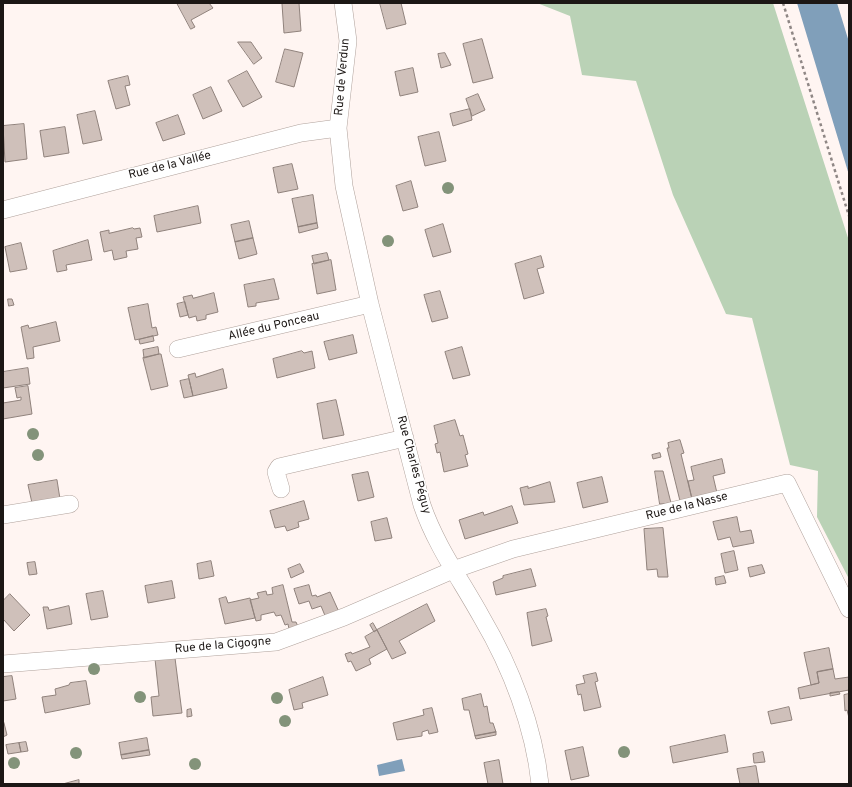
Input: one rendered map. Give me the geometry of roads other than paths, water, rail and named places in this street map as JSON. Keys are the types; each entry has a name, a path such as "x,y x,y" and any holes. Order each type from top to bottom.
{"street":[{"name":"Rue de Verdun","path":"338,128 348,41 343,3"},
{"name":"Rue de la Vallée","path":"3,210 294,135 338,128"},
{"name":"Rue Charles Péguy","path":"338,128 344,186 370,304 406,438 422,505 429,525 453,570 483,619 510,674 533,743 540,784"},
{"name":"Allée du Ponceau","path":"178,349 370,304"},
{"path":"281,489 276,472 279,467 406,438"},
{"name":"Rue de la Nasse","path":"453,570 513,549 787,483 849,609"},
{"path":"3,516 70,504"},
{"name":"Rue de la Cigogne","path":"3,664 276,642 344,617 453,570"}],"water":[{"path":"797,3 837,3 849,42 849,175"},
{"path":"402,759 405,771 379,776 377,765"}]}
